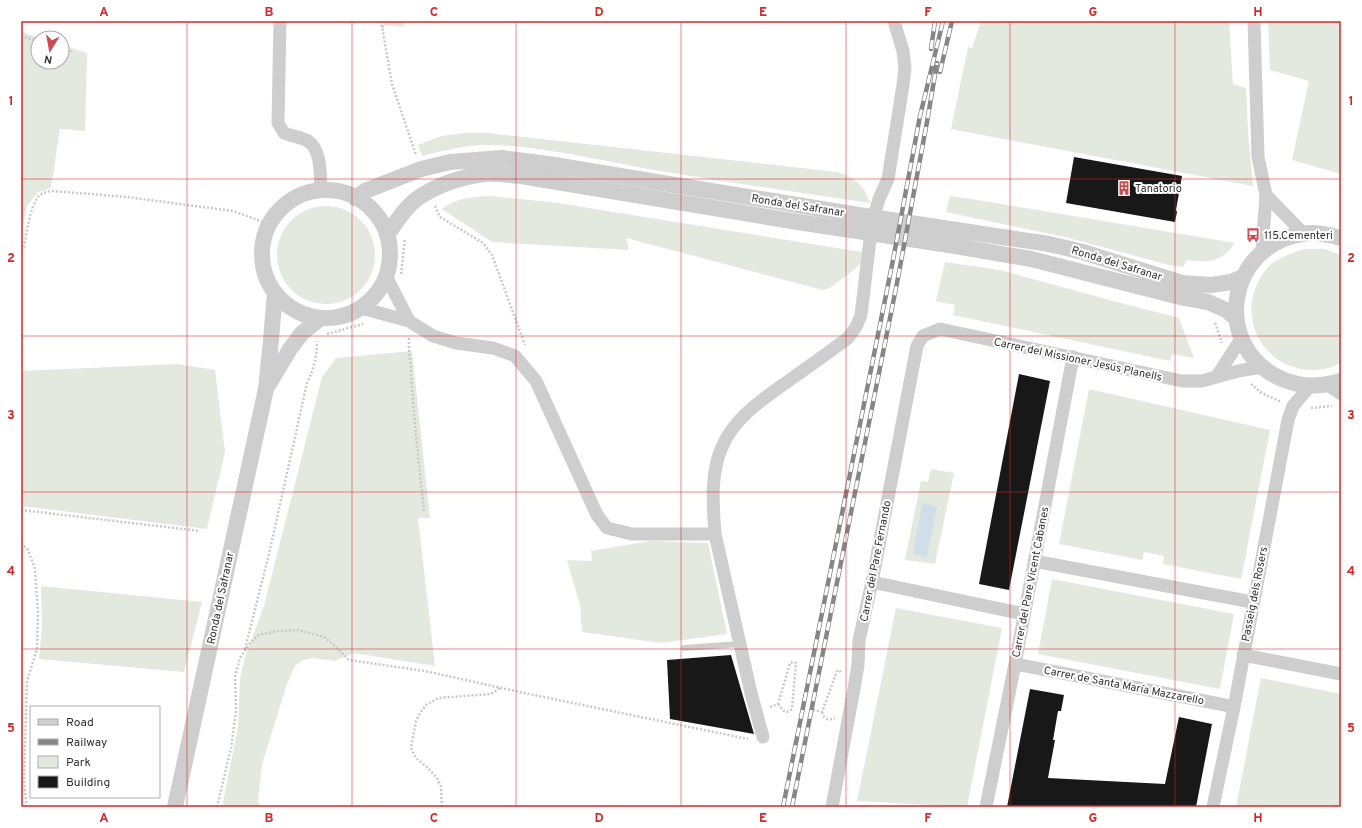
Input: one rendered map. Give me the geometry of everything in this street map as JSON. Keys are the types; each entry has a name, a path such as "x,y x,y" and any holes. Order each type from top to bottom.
{"street":[{"path":"280,21 278,123 284,133 307,141 315,148 317,153 321,191"},
{"path":"763,737 715,534 713,510 714,474 722,447 732,429 741,418 759,403 848,338 856,327 861,314 872,223 879,199 888,179 903,85 905,68 903,51 894,21"},
{"path":"1254,21 1258,157 1266,195 1262,251"},
{"name":"Ronda del Safranar","path":"355,198 365,191 421,169 450,162 502,158 555,165 858,215 1049,244 1083,252 1182,283 1211,285 1232,282 1243,277"},
{"name":"Ronda del Safranar","path":"387,235 417,198 439,186 461,179 485,174 521,176 1032,259 1180,297 1208,302 1226,310 1236,318"},
{"path":"321,191 338,192 355,198 369,207 380,220 387,235 390,249 389,263 386,276 376,294 361,308 342,316 321,318 304,314 287,306 275,293 266,277 262,260 263,241 269,224 278,211 291,201 305,194 321,191"},
{"path":"1266,195 1304,233"},
{"path":"1338,400 1334,383 1310,386 1293,384 1272,375 1262,367 1249,353 1241,339 1236,318 1237,297 1243,277 1251,263 1262,251 1274,242 1304,233 1324,234 1341,238"},
{"path":"386,276 409,321"},
{"name":"Ronda del Safranar","path":"175,807 266,389 275,293"},
{"path":"361,308 409,321 433,336 456,344 493,348 515,356 536,381 597,516 607,528 632,534 715,534"},
{"name":"Ronda del Safranar","path":"266,389 302,333 321,318"},
{"name":"Carrer del Missioner Jesús Planells","path":"940,328 1182,381 1202,381 1238,371 1262,367"},
{"name":"Carrer del Pare Fernando","path":"832,807 856,677 859,640 872,582 917,346 923,336 940,328"},
{"path":"1217,376 1241,339"},
{"name":"Carrer del Pare Vicent Cabanes","path":"986,807 1015,664 1073,357"},
{"name":"Passeig dels Rosers","path":"1213,807 1234,707 1252,602 1288,420 1293,406 1310,386"},
{"path":"1034,562 1252,602"},
{"path":"872,582 1024,614"},
{"path":"1243,655 1341,674"},
{"name":"Carrer de Santa María Mazzarello","path":"1015,664 1234,707"}],"lane":[{"path":"684,648 740,644"}],"path":[{"path":"382,27 391,21"},
{"path":"21,250 24,247 30,217 38,197 43,193 52,191 127,197 234,211 269,224"},
{"path":"402,280 402,252 406,234"},
{"path":"1213,320 1216,324 1223,348 1229,359"},
{"path":"409,321 408,350 411,364 412,394 424,511"},
{"path":"323,335 365,324"},
{"path":"245,651 307,383 317,356 317,337 311,340"},
{"path":"1238,371 1260,392 1279,402 1293,406 1314,408 1338,400"},
{"path":"21,510 200,531"},
{"path":"21,543 28,550 35,569 38,613 37,649 27,681 24,784 26,807"},
{"path":"217,807 231,748 236,712 235,676 240,658 250,643 259,635 277,631 298,630 324,637 349,660 425,671 753,740 763,737"},
{"path":"794,662 796,663 792,708 787,712 784,711 778,704 790,663 794,662"},
{"path":"442,807 441,787 437,778 416,758 411,748 416,720 426,705 438,698 491,694 500,688"},
{"path":"756,712 778,704"},
{"path":"822,712 826,719 830,720 838,716"}],"green space":[{"path":"387,21 405,21 404,27 388,26"},
{"path":"981,21 1229,21 1233,84 1246,88 1253,186 951,129 968,47 972,48"},
{"path":"1268,21 1341,21 1341,174 1292,160 1309,81 1270,70"},
{"path":"21,32 30,35 30,70 70,70 70,48 87,53 85,131 60,129 51,188 38,192 27,206 21,233"},
{"path":"464,133 488,133 837,172 848,176 858,183 868,197 870,203 686,175 514,146 475,145 422,156 418,145 442,136"},
{"path":"491,196 558,203 862,252 861,264 830,288 823,290 626,238 629,250 492,242 442,209 459,200 472,197"},
{"path":"950,196 1235,243 1225,254 1214,260 1187,260 1183,267 1169,265 1065,237 946,212"},
{"path":"326,206 345,210 361,220 371,236 375,255 371,274 361,290 345,300 326,304 307,300 291,290 281,274 277,255 281,236 291,220 307,210"},
{"path":"1304,249 1324,249 1341,255 1341,363 1321,370 1297,368 1285,364 1275,357 1266,349 1259,339 1252,317 1254,292 1264,272 1277,260"},
{"path":"945,262 1000,270 1179,318 1194,358 1172,354 1170,361 953,315 955,305 936,301"},
{"path":"412,351 430,518 418,518 435,666 353,653 335,661 312,658 301,661 295,666 287,684 262,764 258,800 260,807 222,807 238,727 240,678 245,657 264,606 322,377 336,358"},
{"path":"178,364 215,370 225,452 207,529 21,506 21,371"},
{"path":"1089,389 1270,430 1241,579 1163,564 1164,556 1144,552 1142,560 1059,544"},
{"path":"931,469 954,473 935,564 905,560 921,481 928,482"},
{"path":"650,541 708,543 727,634 661,643 582,632 580,605 567,560 592,561 591,551"},
{"path":"1052,579 1234,614 1220,689 1038,654"},
{"path":"41,586 202,602 184,672 39,659 42,627"},
{"path":"896,608 1002,628 967,807 857,801"},
{"path":"1261,678 1341,694 1341,807 1236,807"}],"shaded area":[{"path":"922,503 937,507 927,557 913,554"}],"building":[{"name":"Tanatorio","path":"1074,157 1182,176 1175,222 1066,203"},
{"path":"1019,374 1050,381 1009,590 979,584"},
{"path":"731,655 754,734 670,719 667,660"},
{"path":"1030,689 1064,695 1061,711 1058,711 1053,740 1055,740 1048,778 1165,784 1179,717 1212,724 1196,807 1007,807"}],"railway":[{"path":"931,49 935,21"},
{"path":"783,807 893,260 920,116 943,21"},
{"path":"940,72 952,21"},
{"path":"792,807 897,283 937,63"}],"place":[{"name":"Tanatorio","path":"1124,188"},
{"name":"115.Cementeri","path":"1253,235"}]}
